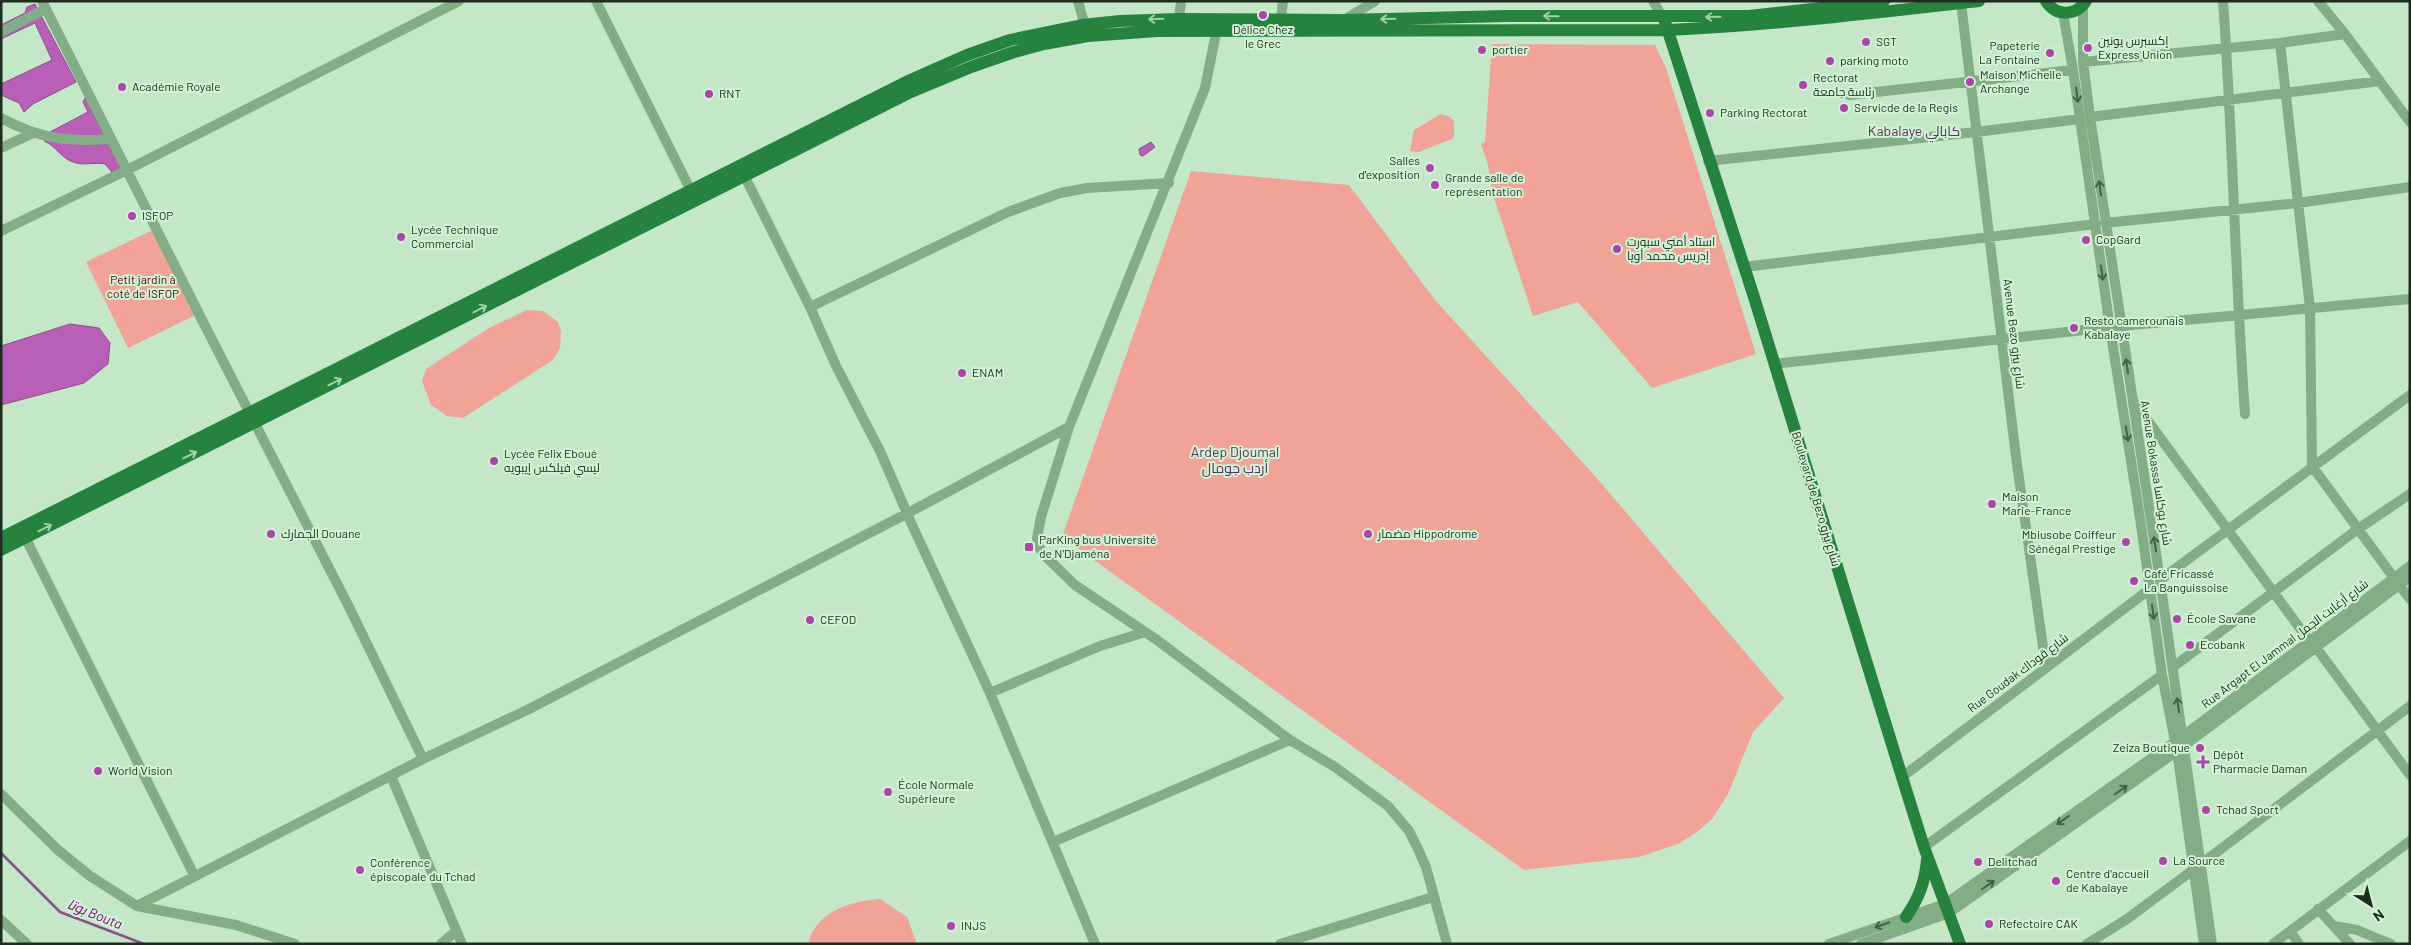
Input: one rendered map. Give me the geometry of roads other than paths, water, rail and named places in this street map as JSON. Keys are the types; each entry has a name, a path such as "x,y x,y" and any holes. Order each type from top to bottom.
{"main road":[{"path":"1,550 22,533 693,195 906,82 969,61 1014,52 1086,30 1179,19 1218,25 1281,18 1344,20 1507,16 1663,18 1749,16 1884,1"},
{"path":"1086,30 1218,25 1507,30 1669,30 1732,27 1846,17 1979,1"},
{"path":"2046,1 2052,8 2063,13 2077,10 2085,4"},
{"path":"1507,16 1507,30"},
{"name":"Boulevard de Bezo شارع بيزو","path":"1663,18 1669,30 1708,160 1744,267 1926,852 1960,944"},
{"path":"693,195 745,177 969,61"},
{"path":"1,538 22,533"},
{"path":"1906,917 1917,902 1925,881 1926,852"}],"street":[{"path":"1,231 127,170 459,1"},
{"path":"596,1 693,195"},
{"path":"1078,1 1086,30"},
{"path":"1179,19 1181,1"},
{"path":"1281,18 1283,1"},
{"path":"1344,20 1375,1"},
{"path":"1653,1 1663,18"},
{"path":"2223,1 2230,101 2233,210 2245,414"},
{"path":"2318,1 2345,34 2410,122"},
{"path":"2325,1 2328,13"},
{"name":"Avenue Bezo شارع بيزو","path":"1961,3 2002,339 2046,668"},
{"name":"Avenue Bokassa شارع بوكاسا","path":"2085,4 2083,62 2085,118"},
{"path":"1,32 44,5 253,417 423,759"},
{"name":"Avenue Bokassa شارع بوكاسا","path":"2063,13 2085,118 2100,223 2110,328 2162,675 2179,743"},
{"path":"1218,25 1205,88 1169,183 1069,427 1041,517 1037,538 1039,547 1075,585 1145,632 1290,740 1335,767 1388,806 1409,831 1418,849 1446,944"},
{"path":"2083,62 2280,43 2345,34"},
{"path":"2280,43 2310,308 2312,466 2410,599"},
{"path":"1849,95 2074,70"},
{"path":"1708,160 1976,132 2380,81"},
{"path":"1,118 31,134 65,140 111,138"},
{"path":"1,148 31,134"},
{"path":"745,177 810,307 908,513 990,693 1095,944"},
{"path":"810,307 999,216 1033,202 1087,188 1169,183"},
{"path":"1744,267 2100,223 2298,203 2410,187"},
{"name":"Avenue Bokassa شارع بوكاسا","path":"2100,223 2121,326 2173,668 2179,743 2197,867 2212,944"},
{"path":"1774,364 2121,326 2240,317 2310,308 2410,299"},
{"path":"2160,580 2410,395"},
{"path":"2132,400 2273,593 2410,775"},
{"path":"137,906 194,875 423,759 529,709 908,513 1069,427"},
{"path":"2173,668 2358,529 2410,494"},
{"path":"22,533 194,875"},
{"name":"Rue Argapt El Jammal شارع أرغابت الجمل","path":"1947,908 2179,743 2397,581 2410,566"},
{"name":"Rue Argapt El Jammal شارع أرغابت الجمل","path":"2397,581 2410,576"},
{"name":"Rue Goudak شارع قوداك","path":"1902,777 2150,589"},
{"path":"990,693 1100,646 1145,632"},
{"path":"1926,852 2162,675"},
{"path":"2088,944 2127,919 2410,706"},
{"path":"1052,842 1290,740"},
{"path":"391,776 462,944"},
{"path":"1,794 58,850 90,876 137,906 236,925 295,944"},
{"path":"2273,944 2410,840"},
{"name":"Avenue Bokassa شارع بوكاسا","path":"2197,867 2204,944"},
{"path":"1280,944 1433,897"},
{"path":"1829,944 1906,917 1947,908"},
{"path":"1860,944 1947,908"},
{"path":"2318,909 2350,944"},
{"path":"1,920 27,944"},
{"path":"2334,926 2357,930 2391,944"},
{"path":"441,944 456,930"},
{"path":"2290,930 2299,944"}],"waterway":[{"name":"بوتا Bouta","path":"1,853 60,912 144,944"}],"place":[{"name":"Délice Chez le Grec","path":"1263,15"},
{"name":"SGT","path":"1866,42"},
{"name":"إكسبرس يونين Express Union","path":"2088,48"},
{"name":"portier","path":"1482,50"},
{"name":"Papeterie La Fontaine","path":"2050,53"},
{"name":"parking moto","path":"1830,61"},
{"name":"Maison Michelle Archange","path":"1970,82"},
{"name":"Rectorat رئاسة جامعة","path":"1803,85"},
{"name":"Académie Royale","path":"122,87"},
{"name":"RNT","path":"709,94"},
{"name":"Servicde de la Regis","path":"1844,108"},
{"name":"Parking Rectorat","path":"1710,113"},
{"name":"Salles d'exposition","path":"1430,168"},
{"name":"Grande salle de représentation","path":"1435,185"},
{"name":"ISFOP","path":"132,216"},
{"name":"Lycée Technique Commercial","path":"401,237"},
{"name":"CopGard","path":"2086,240"},
{"name":"استاد أمني سبورت إدريس محمد أويا","path":"1617,249"},
{"name":"Resto camerounais Kabalaye","path":"2074,328"},
{"name":"ENAM","path":"962,373"},
{"name":"Lycée Felix Eboué ليسي فيلكس إيبويه","path":"494,461"},
{"name":"Maison Marie-France","path":"1992,504"},
{"name":"الجمارك Douane","path":"271,534"},
{"name":"مضمار Hippodrome","path":"1368,534"},
{"name":"Mbiusobe Coiffeur Sénégal Prestige","path":"2126,542"},
{"name":"ParKing bus Université de N'Djaména","path":"1029,547"},
{"name":"Café Fricassé La Banguissoise","path":"2134,581"},
{"name":"École Savane","path":"2177,619"},
{"name":"CEFOD","path":"810,620"},
{"name":"Ecobank","path":"2190,645"},
{"name":"Zeiza Boutique","path":"2200,748"},
{"name":"Dépôt Pharmacie Daman","path":"2203,762"},
{"name":"World Vision","path":"98,771"},
{"name":"École Normale Supérieure","path":"888,792"},
{"name":"Tchad Sport","path":"2206,810"},
{"name":"La Source","path":"2163,861"},
{"name":"Delitchad","path":"1978,862"},
{"name":"Conférence épiscopale du Tchad","path":"360,870"},
{"name":"Centre d'accueil de Kabalaye","path":"2056,881"},
{"name":"Refectoire CAK","path":"1989,924"},
{"name":"INJS","path":"951,926"}],"district":[{"name":"Kabalaye كابالي","path":"1914,131"},
{"name":"Ardep Djoumal أردب جومال","path":"1235,460"}],"park label":[{"name":"Petit jardin à coté de ISFOP","path":"143,287"}]}
